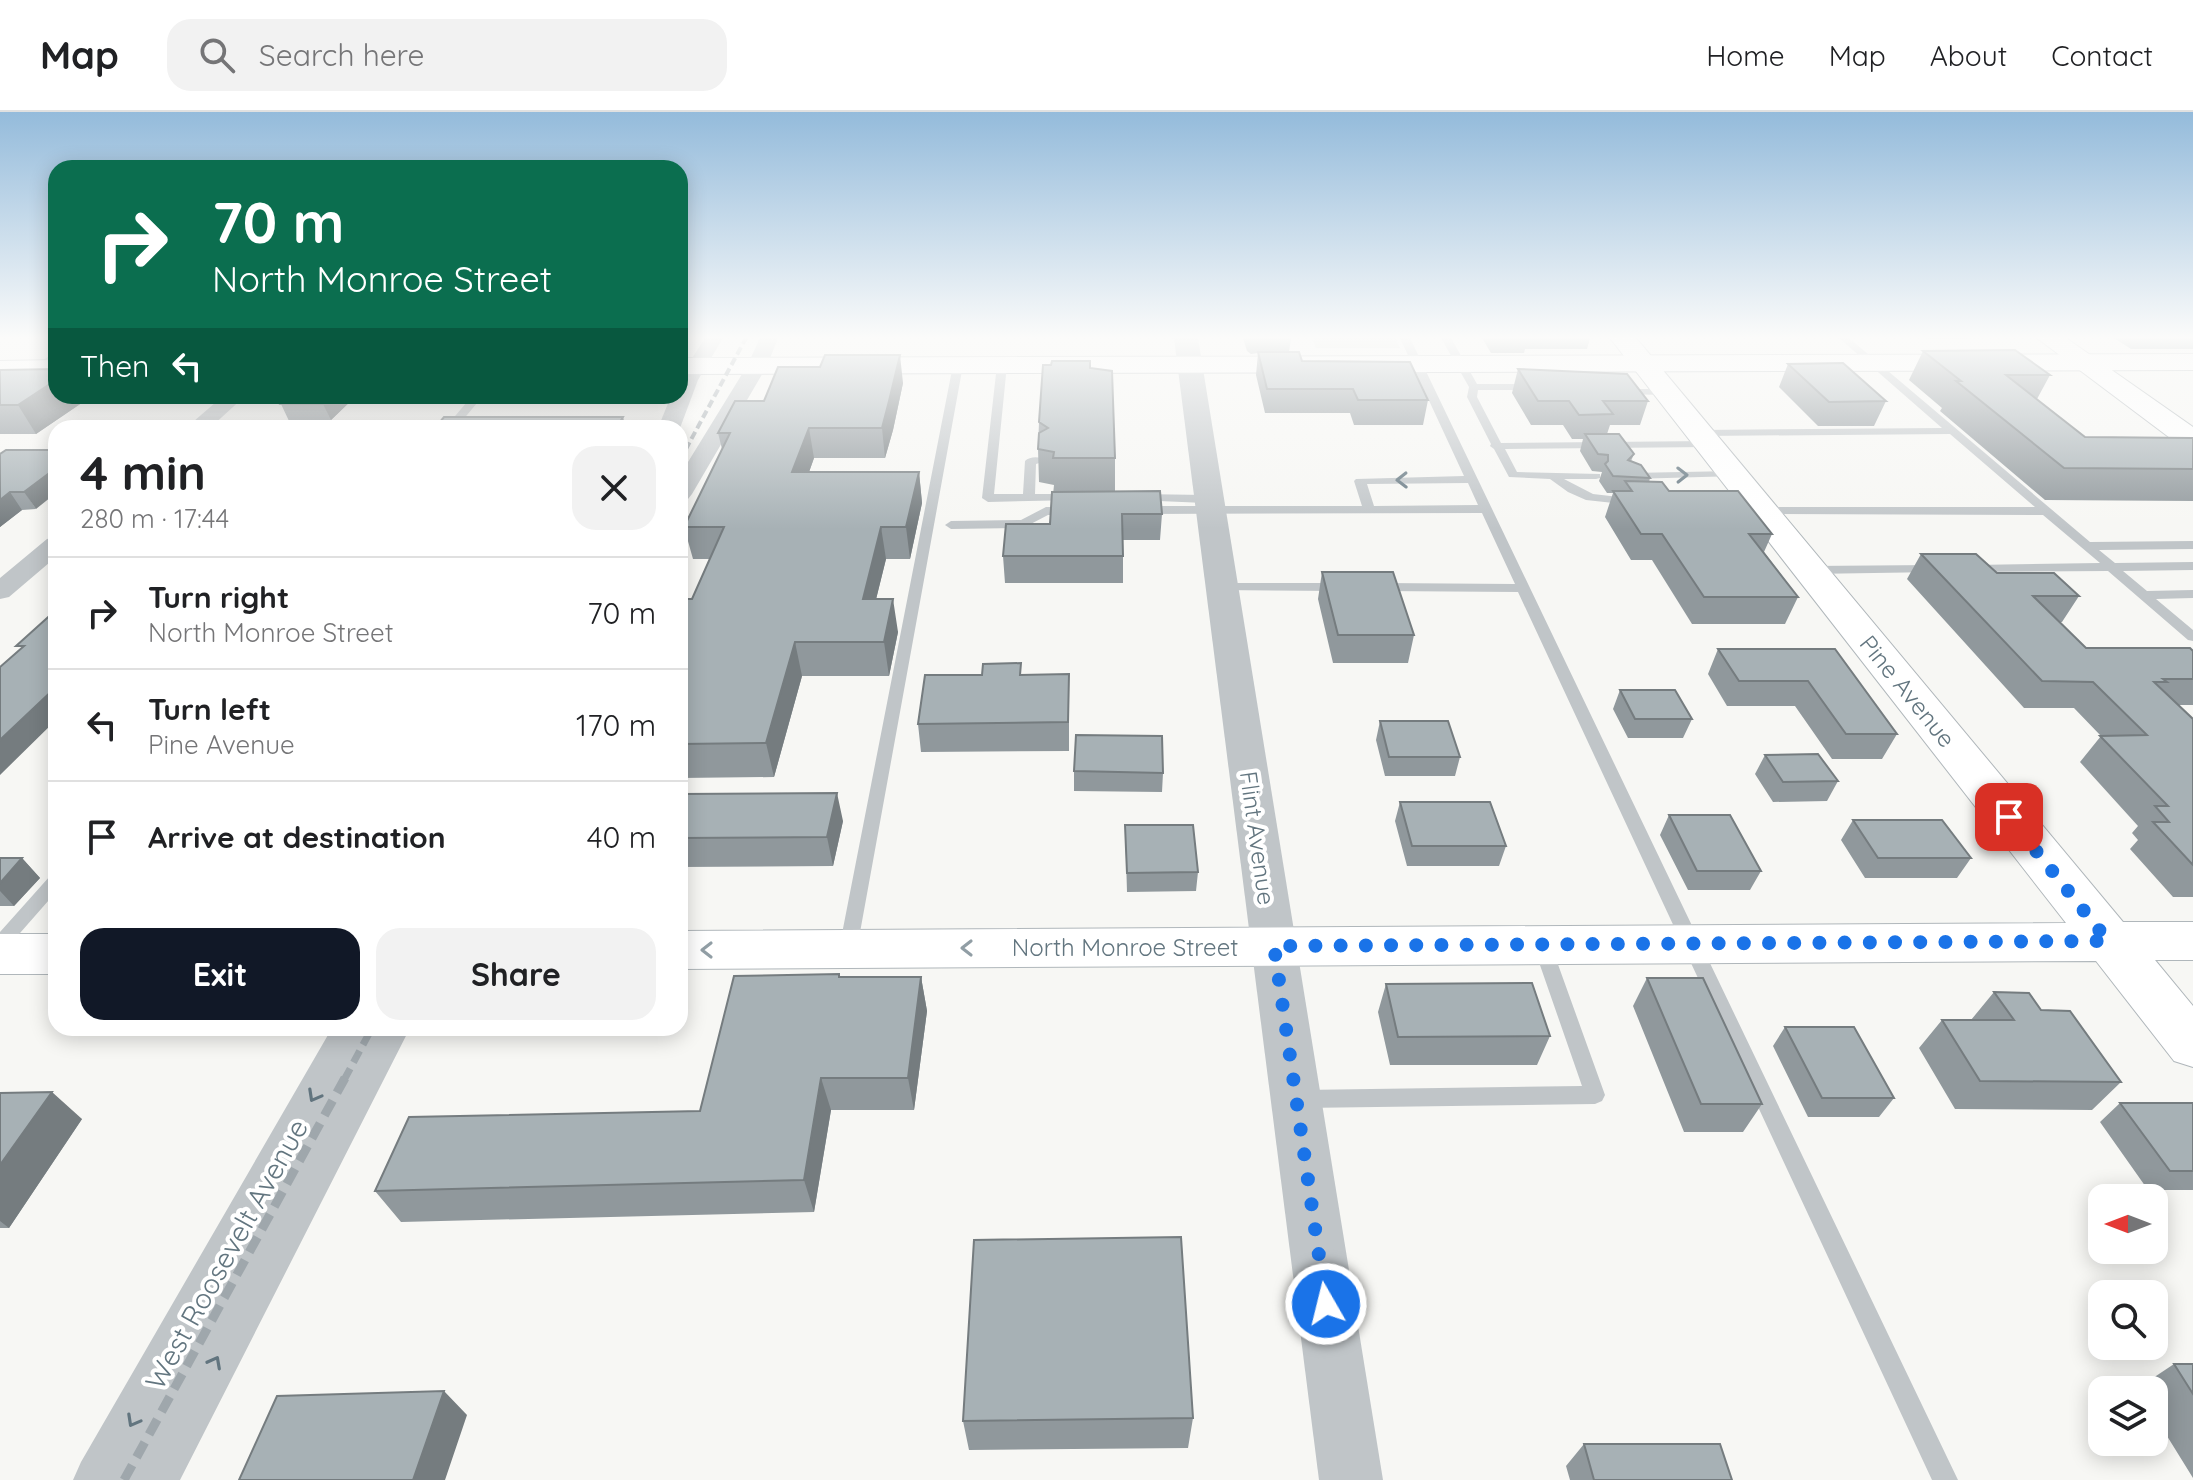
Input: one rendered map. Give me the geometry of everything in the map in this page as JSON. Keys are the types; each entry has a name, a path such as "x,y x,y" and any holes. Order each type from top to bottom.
{"main road":[{"name":"Pine Avenue","path":"1675,402 2193,1045"},
{"path":"2145,402 2193,441"},
{"name":"North Monroe Street","path":"688,950 2193,941"},
{"path":"0,954 48,954"}],"street":[{"path":"688,481 735,402"},
{"name":"Flint Avenue","path":"1195,402 1351,1480"},
{"path":"206,420 226,404"},
{"path":"0,591 48,551"},
{"name":"West Roosevelt Avenue","path":"99,1480 348,1036"},
{"name":"West Roosevelt Avenue","path":"152,1480 387,1036"}],"lane":[{"path":"848,949 951,402"},
{"path":"951,525 1023,524 1046,511 1089,504 1029,498 988,498 998,402"},
{"path":"1436,402 1945,1480"},
{"path":"1474,402 1513,475 1596,476"},
{"path":"1919,402 2193,637"},
{"path":"457,420 471,404"},
{"path":"1631,476 1731,474 1953,431"},
{"path":"1495,446 2046,511"},
{"path":"1029,498 1031,461 1040,461"},
{"path":"1553,476 1572,492 1602,501 1645,501"},
{"path":"1369,509 1360,481 1472,479"},
{"path":"1572,492 1607,493"},
{"path":"1119,498 1369,509 1486,509"},
{"path":"1133,510 1210,504"},
{"path":"2087,546 2193,545"},
{"path":"1811,570 2193,566"},
{"path":"1222,587 1357,587"},
{"path":"1372,587 1523,588"},
{"path":"2144,595 2193,594"},
{"path":"0,944 48,889"},
{"path":"1296,1099 1595,1095 1542,944"}],"building":[{"path":"0,402 23,402 18,405 0,405"},
{"path":"735,402 888,402 882,428 809,428 792,472 919,472 906,527 881,527 863,599 893,599 884,642 795,642 766,743 688,744 688,599 692,599 724,527 688,527 688,519 730,433 718,433"},
{"path":"1040,402 1113,402 1115,458 1053,458 1054,452 1038,449 1039,433 1048,428 1039,422"},
{"path":"1570,402 1604,402 1613,414 1579,415"},
{"path":"1982,402 2040,402 2085,437 2193,438 2193,469 2064,468"},
{"path":"444,417 623,417 621,420 442,420"},
{"path":"1585,434 1619,434 1634,454 1628,460 1641,465 1650,478 1613,476 1605,464 1608,455 1598,454"},
{"path":"6,450 48,450 48,474 24,492 10,492 0,500 0,454"},
{"path":"1625,481 1662,482 1669,491 1738,491 1772,534 1749,534 1798,597 1704,597 1662,534 1641,534 1613,491 1632,491"},
{"path":"1160,491 1162,514 1122,514 1123,556 1003,556 1006,524 1050,524 1052,492"},
{"path":"1921,554 1976,554 1997,573 2054,573 2079,596 2033,596 2086,648 2190,648 2193,651 2193,679 2154,682 2193,719 2193,865 2153,822 2169,822 2155,806 2168,806 2100,736 2147,735 2093,682 2042,681"},
{"path":"1322,572 1393,572 1414,635 1338,635"},
{"path":"48,617 48,695 0,740 0,667 24,646 16,646"},
{"path":"1718,649 1835,649 1897,734 1846,734 1808,681 1739,681"},
{"path":"1021,663 1020,675 1069,674 1068,722 918,724 925,675 982,675 983,664"},
{"path":"1620,690 1675,690 1692,719 1635,719"},
{"path":"1380,721 1448,721 1460,757 1389,757"},
{"path":"1076,735 1162,736 1163,773 1074,771"},
{"path":"1818,754 1838,781 1783,782 1765,755"},
{"path":"837,793 827,837 688,838 688,794"},
{"path":"1400,802 1490,802 1506,846 1412,846"},
{"path":"1669,815 1730,815 1761,871 1697,871"},
{"path":"1853,820 1942,820 1971,858 1878,858"},
{"path":"1125,825 1193,825 1198,872 1127,873"},
{"path":"0,858 22,858 0,883"},
{"path":"839,974 839,977 921,977 908,1078 821,1078 804,1180 375,1191 409,1117 700,1111 734,976"},
{"path":"1647,978 1703,978 1762,1104 1701,1104"},
{"path":"1532,983 1550,1036 1398,1037 1386,984"},
{"path":"1994,992 2029,993 2041,1010 2070,1011 2121,1082 1980,1081 1942,1020 2014,1020"},
{"path":"1785,1027 1854,1027 1894,1098 1822,1098"},
{"path":"52,1092 0,1165 0,1093"},
{"path":"2120,1103 2193,1103 2193,1171 2170,1171"},
{"path":"1181,1237 1193,1418 963,1421 974,1240"},
{"path":"2174,1364 2193,1364 2193,1394"},
{"path":"444,1391 413,1480 239,1480 277,1396"},
{"path":"1584,1444 1720,1444 1732,1480 1594,1480"}],"railway":[{"path":"688,445 711,402"},
{"path":"344,1080 368,1036"},
{"path":"124,1480 345,1078"}],"route":[{"path":"1326,1304 1274,946 2108,941 2009,817"}]}
